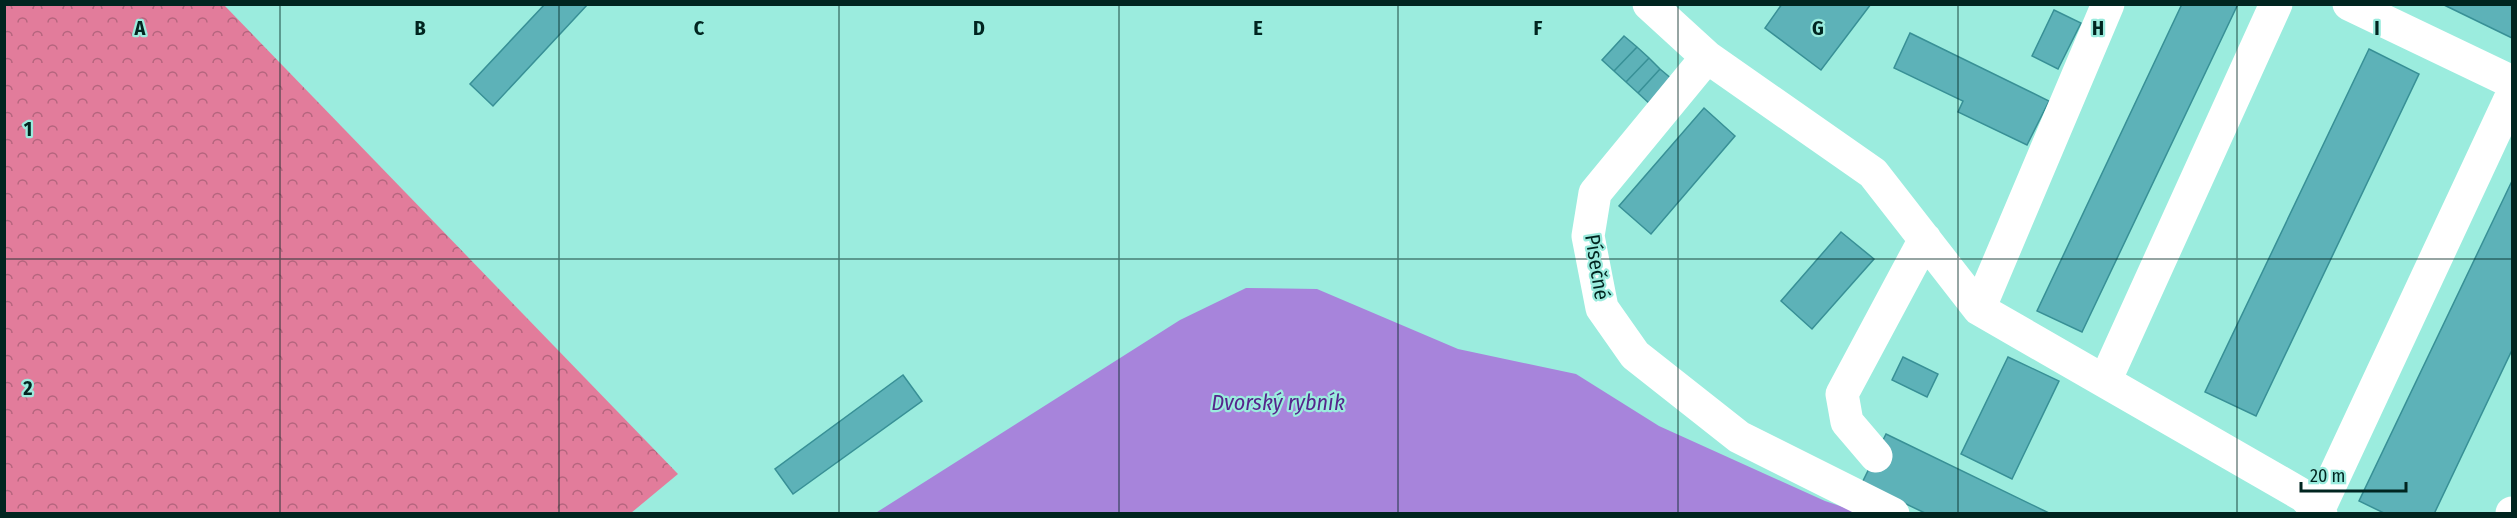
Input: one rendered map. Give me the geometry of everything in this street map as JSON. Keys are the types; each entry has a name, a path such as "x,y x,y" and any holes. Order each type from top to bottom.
{"street":[{"path":"1649,4 1707,57 1873,173 1979,309 2304,496 2320,512 2512,95"},
{"path":"1979,309 2109,4"},
{"path":"2105,381 2276,4"},
{"path":"2349,4 2512,82"},
{"name":"Písečné","path":"1707,57 1595,193 1588,236 1602,308 1635,355 1739,437 1893,513"},
{"path":"1876,456 1847,422 1842,394 1925,239"}],"green space":[{"path":"4,5 224,5 678,474 631,513 5,513"}],"water":[{"name":"Dvorský rybník","path":"1246,288 1317,289 1458,349 1576,374 1659,426 1825,501 1861,513 874,514 1180,320"}],"building":[{"path":"545,4 588,4 493,106 470,84"},
{"path":"1782,4 1871,4 1821,70 1765,28"},
{"path":"2182,4 2238,4 2082,332 2037,311"},
{"path":"2442,4 2512,4 2512,38"},
{"path":"2054,10 2081,23 2058,69 2032,56"},
{"path":"1910,33 2049,101 2027,145 1958,112 1963,101 1894,68"},
{"path":"1624,36 1637,47 1614,71 1602,60"},
{"path":"1637,47 1649,58 1626,82 1614,71"},
{"path":"2369,49 2419,74 2256,416 2205,392"},
{"path":"1649,58 1660,69 1638,93 1626,82"},
{"path":"1660,69 1673,80 1651,105 1638,93"},
{"path":"1704,108 1735,136 1651,234 1619,206"},
{"path":"2512,181 2512,350 2434,514 2386,514 2359,501"},
{"path":"1841,232 1874,259 1812,329 1781,301"},
{"path":"1903,357 1938,374 1927,397 1892,380"},
{"path":"2008,357 2059,381 2012,479 1961,454"},
{"path":"903,375 922,401 793,494 775,469"},
{"path":"1886,434 2051,514 1927,514 1862,483"}]}
